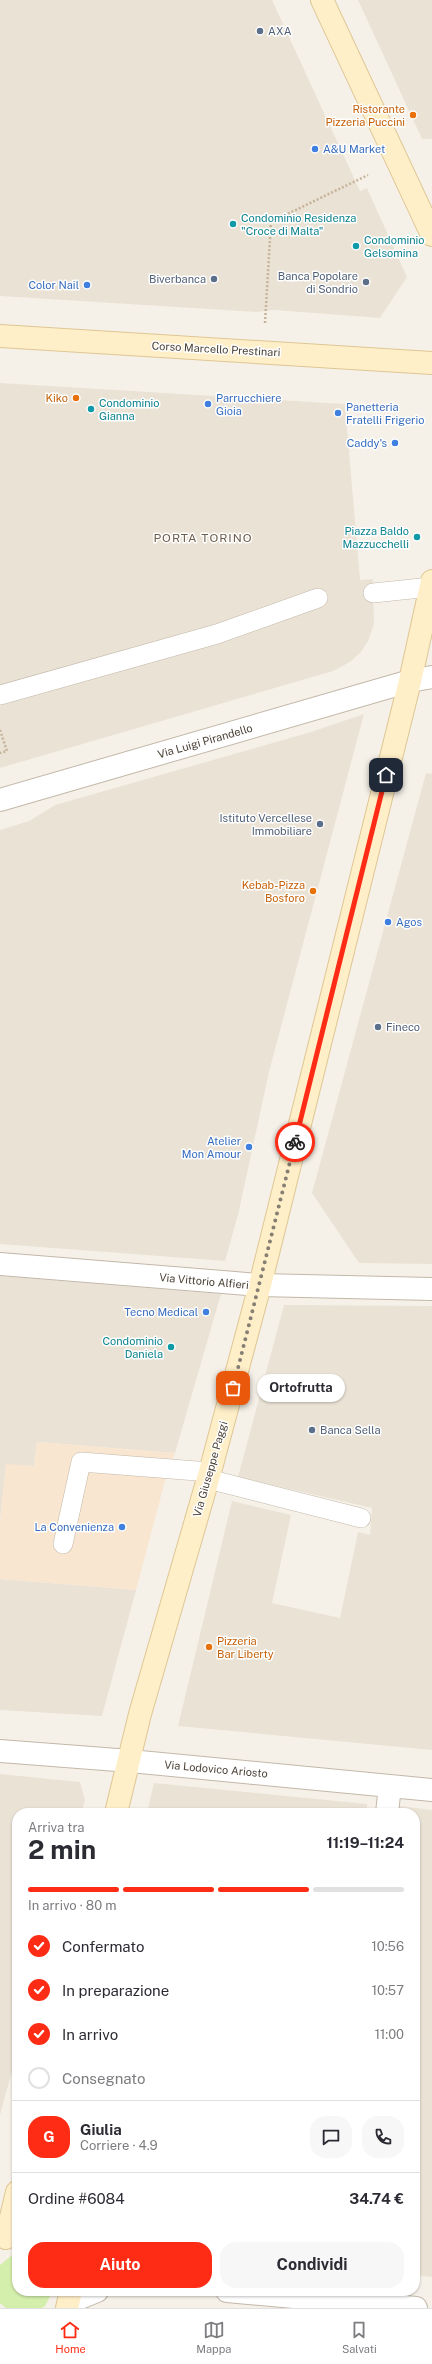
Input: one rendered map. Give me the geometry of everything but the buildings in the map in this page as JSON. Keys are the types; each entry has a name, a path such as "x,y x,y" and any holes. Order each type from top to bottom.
{"main road":[{"path":"322,0 432,234"},
{"name":"Corso Marcello Prestinari","path":"0,336 432,363"},
{"path":"410,681 431,584"},
{"name":"Via Giuseppe Paggi","path":"117,1808 130,1761 140,1714 209,1475 260,1286 410,681"},
{"path":"8,2239 12,2218"}],"street":[{"path":"410,681 432,678"},
{"name":"Via Luigi Pirandello","path":"0,800 410,681"},
{"name":"Via Vittorio Alfieri","path":"0,1264 260,1286 432,1289"},
{"name":"Via Lodovico Ariosto","path":"0,1751 130,1761 432,1790"},
{"path":"388,1808 390,1786"},
{"path":"69,2300 81,2296"},
{"path":"339,2296 416,2308"}],"lane":[{"path":"373,593 431,584"},
{"path":"0,695 217,634 318,598"},
{"path":"63,1544 81,1462 209,1475 361,1518"}],"path":[{"path":"265,324 271,222 368,175"},
{"path":"0,730 7,751 0,753"}],"shaded area":[{"path":"0,0 272,0 360,191 367,188 407,277 380,318 274,310 256,312 0,296"},
{"path":"358,0 432,0 432,139 422,139"},
{"path":"0,383 345,404 360,580 373,579 374,624 368,641 361,652 350,662 333,671 0,768"},
{"path":"364,714 269,1072 238,1215 225,1261 0,1244 0,830 29,821 55,805 311,732"},
{"path":"426,773 432,774 432,1264 359,1263 312,1193"},
{"path":"0,1276 221,1294 175,1453 37,1442 34,1466 6,1465 0,1522"},
{"path":"284,1305 432,1306 432,1750 178,1726 232,1501 291,1515 272,1603 340,1618 358,1532 370,1535 372,1508 238,1477"},
{"path":"37,1442 175,1453 165,1481 136,1590 0,1579 0,1522 6,1464 34,1466"},
{"path":"0,1579 136,1590 102,1716 0,1710"},
{"path":"0,1774 80,1782 85,1800 83,1808 12,1808 12,2071 0,2115"},
{"path":"154,1783 367,1804 367,1808 148,1808"},
{"path":"400,1806 416,1808 400,1808"},
{"path":"420,1808 432,1810 432,2277 420,2276"}],"green space":[{"path":"11,2256 12,2296 50,2296 45,2306 42,2308 6,2308 0,2303 0,2265"}],"way so far":[{"path":"233,1388 260,1286 295,1142"}],"place":[{"name":"AXA","path":"260,31"},
{"name":"Ristorante Pizzeria Puccini","path":"413,115"},
{"name":"A&U Market","path":"315,149"},
{"name":"Condominio Residenza \"Croce di Malta\"","path":"233,224"},
{"name":"Condominio Gelsomina","path":"356,246"},
{"name":"Biverbanca","path":"214,279"},
{"name":"Banca Popolare di Sondrio","path":"366,282"},
{"name":"Color Nail","path":"87,285"},
{"name":"Kiko","path":"76,398"},
{"name":"Parrucchiere Gioia","path":"208,404"},
{"name":"Condominio Gianna","path":"91,409"},
{"name":"Panetteria Fratelli Frigerio","path":"338,413"},
{"name":"Caddy's","path":"395,443"},
{"name":"Piazza Baldo Mazzucchelli","path":"417,537"},
{"name":"Istituto Vercellese Immobiliare","path":"320,824"},
{"name":"Kebab-Pizza Bosforo","path":"313,891"},
{"name":"Agos","path":"388,922"},
{"name":"Fineco","path":"378,1027"},
{"name":"Atelier Mon Amour","path":"249,1147"},
{"name":"Tecno Medical","path":"206,1312"},
{"name":"Condominio Daniela","path":"171,1347"},
{"name":"Ortofrutta","path":"233,1388"},
{"name":"Banca Sella","path":"312,1430"},
{"name":"La Convenienza","path":"122,1527"},
{"name":"Pizzeria Bar Liberty","path":"209,1647"}],"district":[{"name":"PORTA TORINO","path":"203,538"}],"route":[{"path":"295,1142 386,775"}]}
